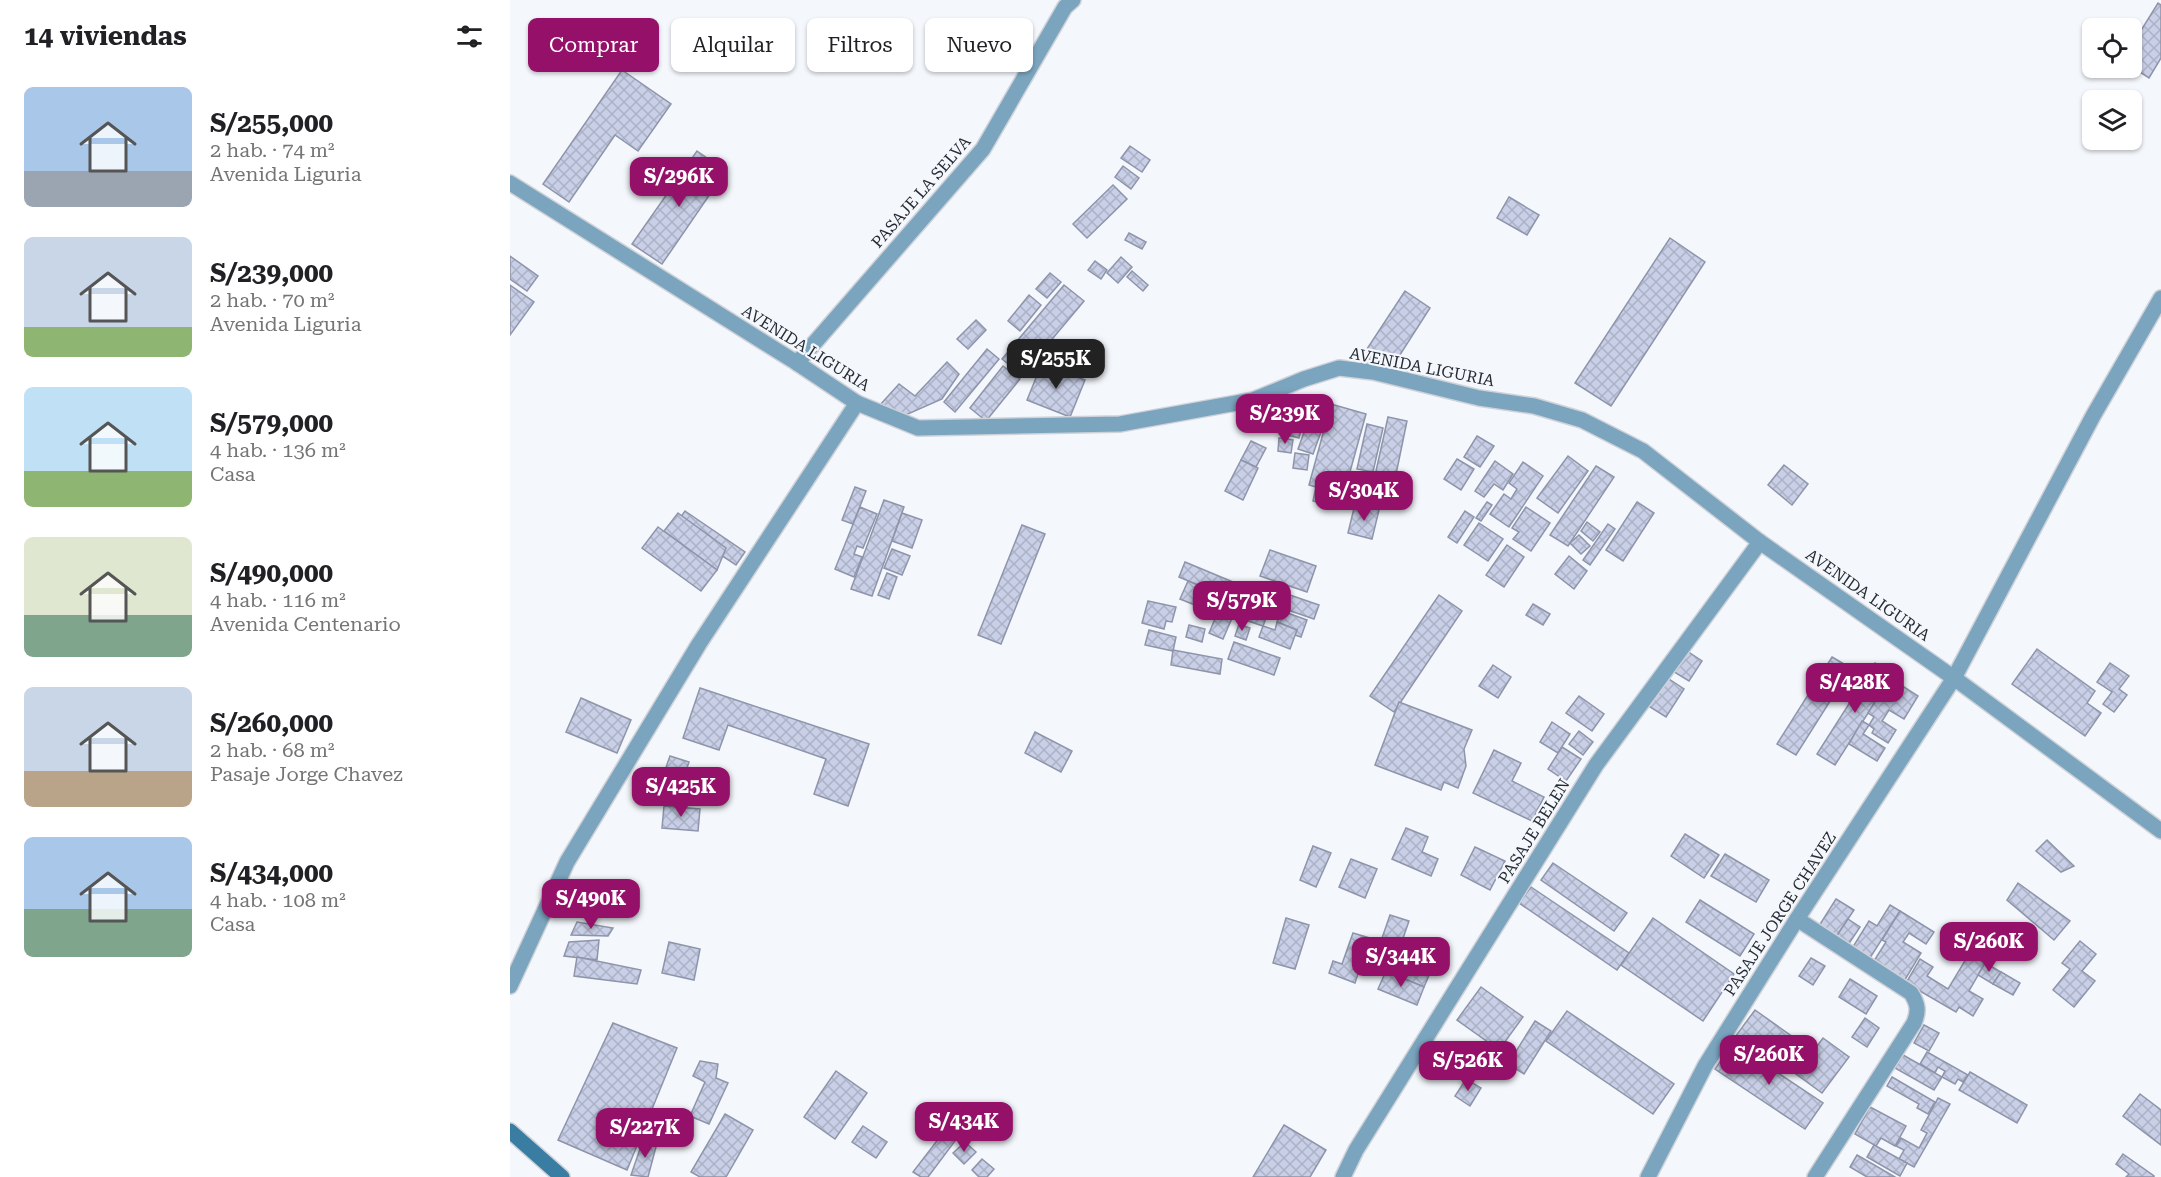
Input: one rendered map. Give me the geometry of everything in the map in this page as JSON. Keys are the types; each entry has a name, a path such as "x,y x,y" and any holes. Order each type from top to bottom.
{"main road":[{"path":"510,1131 562,1177"}],"street":[{"name":"PASAJE LA SELVA","path":"797,363 983,149 1065,6 1073,0"},
{"name":"AVENIDA LIGURIA","path":"510,183 797,363 856,403 918,428 1120,424 1253,400 1304,379 1339,368 1373,372 1479,398 1534,406 1582,420 1642,451 1760,542 1954,678 2161,831"},
{"name":"PASAJE JORGE CHAVEZ","path":"1648,1177 1705,1066 1797,919 1954,678 2093,416 2161,298"},
{"path":"510,986 567,862 699,644 856,403"},
{"name":"PASAJE BELEN","path":"1343,1177 1356,1150 1596,765 1760,542"},
{"path":"1797,919 1911,993 1917,1002 1918,1013 1914,1023 1815,1177"}],"building":[{"path":"2158,3 2161,5 2161,58 2149,78 2142,73 2142,29"},
{"path":"621,72 625,72 671,104 638,151 615,135 569,202 543,184"},
{"path":"1130,146 1150,160 1142,172 1121,158"},
{"path":"697,151 726,171 662,264 632,244"},
{"path":"1123,166 1139,178 1131,189 1115,177"},
{"path":"1113,185 1127,199 1087,238 1073,224"},
{"path":"1509,197 1539,215 1527,235 1497,218"},
{"path":"1129,233 1146,242 1142,249 1125,240"},
{"path":"1670,238 1705,262 1611,406 1575,383"},
{"path":"510,256 538,276 527,291 510,279"},
{"path":"1121,257 1132,267 1118,283 1107,273"},
{"path":"1095,261 1107,270 1101,279 1088,270"},
{"path":"1132,271 1148,285 1143,291 1127,277"},
{"path":"1050,273 1061,282 1047,298 1036,289"},
{"path":"510,285 534,302 510,335"},
{"path":"1064,285 1084,301 1022,375 1002,359"},
{"path":"1405,291 1430,308 1389,372 1363,355"},
{"path":"1029,295 1041,305 1020,331 1008,321"},
{"path":"976,320 986,330 968,349 957,339"},
{"path":"1051,345 1091,358 1085,375 1045,362"},
{"path":"987,349 999,359 955,412 944,402"},
{"path":"947,362 959,374 942,399 899,418 879,406 899,384 915,396"},
{"path":"1042,363 1085,380 1070,417 1027,400"},
{"path":"1003,366 1020,379 986,421 970,408"},
{"path":"1331,404 1366,414 1340,508 1313,501 1316,487 1309,485"},
{"path":"1290,409 1305,414 1299,438 1283,434"},
{"path":"1388,417 1407,421 1394,484 1374,480"},
{"path":"1367,424 1383,428 1373,472 1357,469"},
{"path":"1306,427 1321,432 1313,454 1298,449"},
{"path":"1477,436 1494,446 1480,467 1464,457"},
{"path":"1279,438 1293,440 1291,453 1278,451"},
{"path":"1251,441 1266,448 1256,467 1241,460"},
{"path":"1295,453 1309,455 1307,470 1293,468"},
{"path":"1568,456 1588,471 1558,513 1537,498"},
{"path":"1457,459 1474,469 1461,490 1444,479"},
{"path":"1241,460 1258,468 1243,500 1225,491"},
{"path":"1495,461 1513,474 1503,490 1494,484 1484,497 1475,491"},
{"path":"1523,462 1543,476 1509,527 1490,514 1504,494 1511,499 1517,489 1509,483"},
{"path":"1784,465 1808,484 1792,505 1768,485"},
{"path":"1596,466 1614,477 1568,546 1550,535"},
{"path":"855,487 866,491 853,524 842,520"},
{"path":"884,500 904,507 872,596 851,589"},
{"path":"1487,502 1492,505 1481,521 1476,518"},
{"path":"1637,502 1654,513 1623,561 1606,550"},
{"path":"1355,504 1379,510 1372,539 1348,533"},
{"path":"860,507 877,514 863,548 857,546 854,554 862,557 854,577 835,569"},
{"path":"1526,507 1550,523 1531,551 1513,539 1519,532 1512,528"},
{"path":"685,511 745,552 736,565 675,525"},
{"path":"1465,511 1474,517 1457,543 1448,537"},
{"path":"678,513 726,548 717,570 664,531"},
{"path":"902,513 922,520 912,548 892,541"},
{"path":"1587,522 1600,532 1593,541 1581,531"},
{"path":"1479,523 1503,539 1488,561 1464,545"},
{"path":"1608,524 1615,529 1590,565 1583,560"},
{"path":"1022,525 1045,534 1001,644 978,635"},
{"path":"658,527 717,570 701,591 642,548"},
{"path":"1579,535 1590,546 1581,554 1570,543"},
{"path":"1507,545 1524,557 1504,587 1486,575"},
{"path":"892,549 910,556 902,575 884,568"},
{"path":"1270,550 1316,566 1307,592 1260,576"},
{"path":"1569,556 1587,571 1574,589 1555,574"},
{"path":"1185,562 1233,582 1227,597 1179,577"},
{"path":"887,573 897,577 889,599 878,595"},
{"path":"1188,581 1239,602 1223,639 1209,633 1217,614 1180,599"},
{"path":"1239,584 1260,591 1255,605 1235,598"},
{"path":"1267,587 1284,592 1279,607 1262,601"},
{"path":"1287,594 1319,605 1314,619 1282,608"},
{"path":"1439,595 1462,611 1394,712 1370,696"},
{"path":"1148,601 1176,607 1172,622 1166,621 1164,629 1142,623"},
{"path":"1533,604 1550,614 1543,625 1526,615"},
{"path":"1250,607 1268,613 1263,626 1245,620"},
{"path":"1282,611 1307,620 1301,637 1295,635 1297,630 1277,622"},
{"path":"1277,622 1297,630 1290,649 1259,637 1263,626 1275,630"},
{"path":"1239,624 1250,628 1246,640 1235,636"},
{"path":"1189,625 1205,629 1202,642 1186,637"},
{"path":"1149,630 1176,637 1173,651 1145,645"},
{"path":"1234,642 1280,658 1274,675 1228,659"},
{"path":"1684,649 1702,661 1689,681 1671,670"},
{"path":"2037,649 2095,691 2087,703 2101,713 2085,736 2012,684"},
{"path":"1173,650 1222,659 1220,674 1171,665"},
{"path":"1832,657 1851,668 1796,755 1777,744"},
{"path":"1875,663 1893,674 1835,765 1817,754"},
{"path":"2110,663 2129,676 2119,689 2127,695 2114,712 2103,704 2112,692 2097,682"},
{"path":"1493,665 1511,677 1498,698 1479,686"},
{"path":"1666,677 1684,689 1666,717 1647,705"},
{"path":"1890,678 1918,696 1904,719 1889,710 1882,721 1896,730 1888,743 1872,733 1874,729 1869,725 1874,717 1868,713"},
{"path":"700,688 869,744 848,806 814,794 826,759 728,725 719,750 683,738"},
{"path":"1579,696 1604,714 1592,731 1566,713"},
{"path":"581,698 631,720 617,753 566,732"},
{"path":"1399,702 1472,730 1464,749 1466,766 1458,788 1444,782 1441,790 1375,765"},
{"path":"1862,721 1869,725 1863,734 1885,748 1877,761 1849,744"},
{"path":"1552,722 1570,734 1558,753 1540,742"},
{"path":"1579,731 1593,742 1583,755 1569,744"},
{"path":"1035,732 1072,751 1061,772 1025,753"},
{"path":"1562,747 1581,759 1566,781 1548,769"},
{"path":"1494,750 1521,763 1512,781 1544,797 1532,821 1473,793"},
{"path":"670,756 689,762 683,779 664,773"},
{"path":"664,806 700,809 698,831 662,828"},
{"path":"1406,828 1428,837 1422,852 1438,859 1431,876 1392,859"},
{"path":"1685,834 1719,855 1704,878 1671,856"},
{"path":"2047,840 2074,866 2061,872 2036,851"},
{"path":"1313,846 1331,853 1316,887 1300,880"},
{"path":"1475,847 1505,861 1490,890 1461,875"},
{"path":"1725,854 1769,880 1756,902 1711,876"},
{"path":"1351,859 1377,869 1365,898 1339,887"},
{"path":"1553,863 1627,913 1614,931 1541,880"},
{"path":"2018,883 2070,921 2054,940 2007,900"},
{"path":"1531,887 1629,953 1617,970 1519,903"},
{"path":"1836,899 1854,910 1834,940 1817,929"},
{"path":"1700,900 1754,934 1740,956 1686,922"},
{"path":"1890,905 1900,911 1868,961 1851,950 1869,921 1877,926"},
{"path":"1900,911 1934,932 1926,944 1909,933 1903,942 1921,953 1903,983 1872,964 1886,942 1882,940"},
{"path":"1390,915 1409,921 1400,947 1381,941"},
{"path":"1286,918 1309,925 1295,969 1273,963"},
{"path":"1653,918 1734,974 1703,1021 1621,965"},
{"path":"1848,919 1860,927 1846,948 1834,940"},
{"path":"577,922 613,928 608,936 571,935"},
{"path":"1353,933 1370,938 1355,983 1329,973 1333,961 1342,964"},
{"path":"599,940 597,960 564,956 569,942"},
{"path":"2080,941 2096,954 2082,971 2095,981 2074,1007 2053,990 2070,969 2062,963"},
{"path":"669,942 700,949 694,980 662,973"},
{"path":"1395,950 1433,966 1424,987 1386,971"},
{"path":"1969,954 1985,963 1969,991 1983,999 1973,1016 1959,1007 1956,1012 1906,983 1920,959 1933,967 1927,976 1948,989"},
{"path":"577,957 641,970 637,984 574,976"},
{"path":"1811,958 1825,966 1813,985 1799,976"},
{"path":"1985,963 2001,972 1993,984 1978,975"},
{"path":"1386,971 1424,987 1417,1005 1378,989"},
{"path":"2001,972 2020,983 2013,995 1993,984"},
{"path":"1850,979 1877,996 1866,1014 1839,997"},
{"path":"1481,987 1523,1017 1499,1050 1457,1020"},
{"path":"1755,1010 1800,1042 1776,1074 1732,1041"},
{"path":"1567,1011 1674,1084 1653,1114 1546,1041"},
{"path":"1865,1018 1879,1028 1867,1047 1852,1037"},
{"path":"1535,1021 1551,1031 1524,1074 1508,1064"},
{"path":"613,1023 677,1048 627,1170 558,1140"},
{"path":"1924,1025 1939,1033 1929,1051 1914,1043"},
{"path":"1823,1038 1849,1057 1822,1093 1796,1074"},
{"path":"1800,1042 1813,1052 1800,1069 1787,1060"},
{"path":"1733,1043 1823,1103 1805,1129 1715,1069"},
{"path":"1927,1052 1968,1075 1963,1082 1958,1079 1955,1084 1942,1077 1945,1071 1938,1067 1935,1073 1920,1064"},
{"path":"1903,1055 1942,1077 1934,1090 1895,1068"},
{"path":"700,1061 718,1064 716,1078 728,1083 709,1124 690,1116 705,1082 693,1076"},
{"path":"836,1071 867,1093 835,1139 804,1117"},
{"path":"1970,1072 2027,1105 2017,1123 1959,1090"},
{"path":"1892,1077 1935,1102 1928,1114 1917,1108 1919,1104 1887,1086"},
{"path":"1466,1079 1481,1088 1470,1106 1455,1096"},
{"path":"2140,1094 2161,1110 2161,1145 2123,1116"},
{"path":"1938,1098 1950,1104 1914,1167 1899,1159 1904,1150 1896,1146 1901,1138 1919,1148 1927,1133 1921,1130"},
{"path":"1870,1107 1906,1126 1895,1146 1881,1138 1876,1146 1855,1134"},
{"path":"725,1114 753,1130 726,1177 700,1177 691,1172"},
{"path":"1284,1125 1326,1150 1310,1177 1253,1177"},
{"path":"863,1126 887,1142 876,1158 852,1142"},
{"path":"946,1129 958,1137 928,1177 921,1177 913,1172"},
{"path":"643,1140 657,1143 648,1177 631,1175"},
{"path":"965,1142 976,1152 964,1164 953,1153"},
{"path":"1874,1145 1907,1163 1900,1176 1867,1157"},
{"path":"2123,1154 2154,1177 2126,1177 2129,1174 2116,1164"},
{"path":"1857,1155 1895,1177 1867,1177 1850,1167"},
{"path":"982,1159 994,1169 987,1177 979,1177 972,1170"}]}
